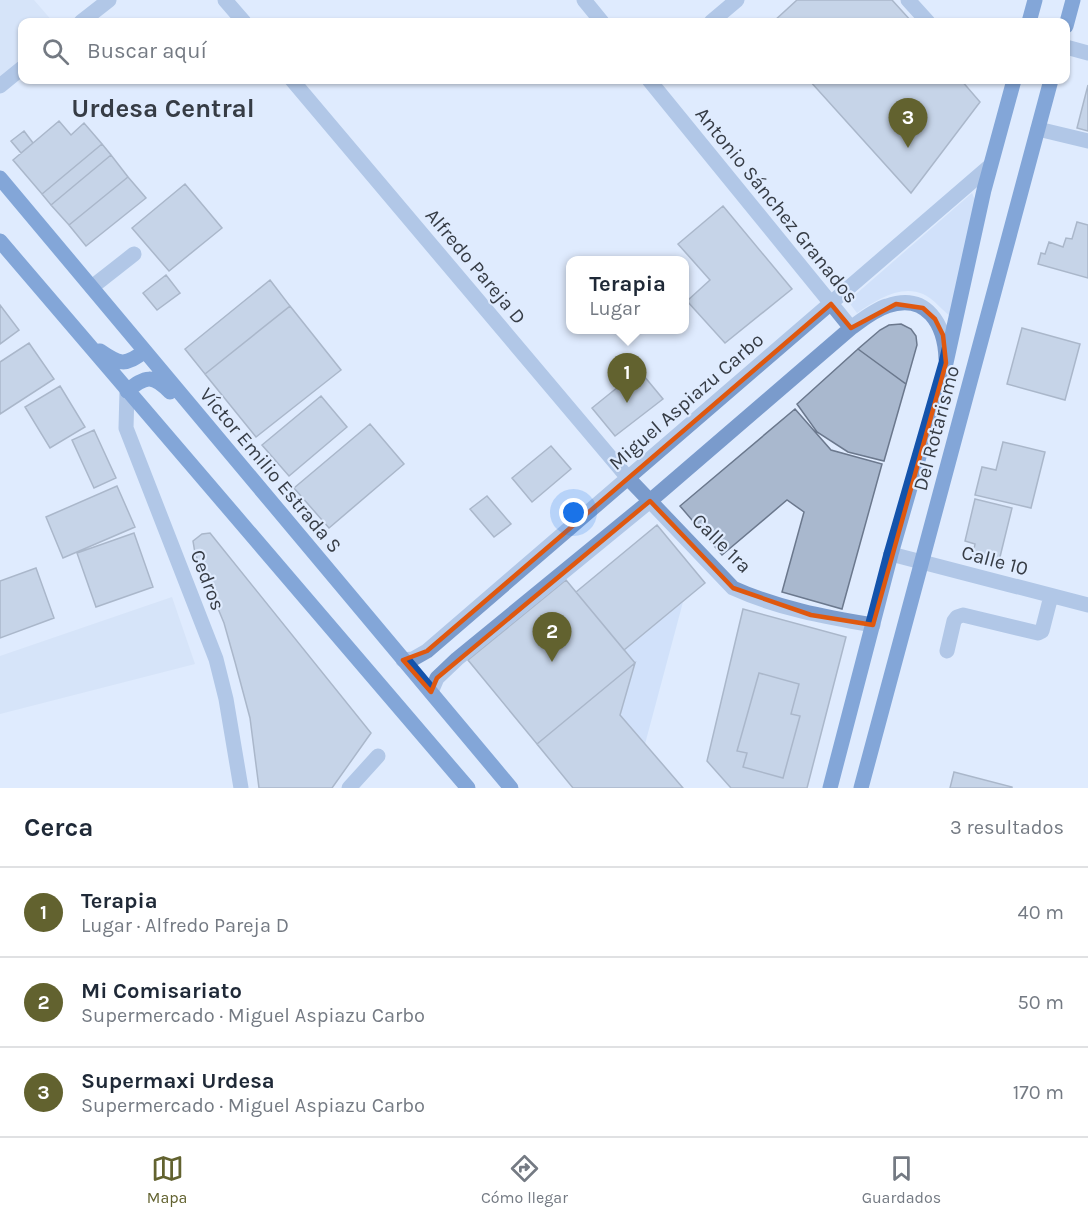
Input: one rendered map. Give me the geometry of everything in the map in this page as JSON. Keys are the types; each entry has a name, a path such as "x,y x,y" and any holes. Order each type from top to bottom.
{"main road":[{"path":"1030,18 1035,0"},
{"path":"1067,18 1072,0"},
{"name":"Del Rotarismo","path":"830,788 891,554 946,363 990,166 1013,84"},
{"name":"Del Rotarismo","path":"861,788 1050,84"},
{"name":"Víctor Emilio Estrada S","path":"0,178 511,788"},
{"path":"0,241 468,788"},
{"path":"78,334 120,363 132,361 145,351"},
{"path":"126,391 141,379 159,381 245,470"}],"street":[{"path":"86,18 109,0"},
{"path":"225,0 241,18"},
{"path":"584,0 599,18"},
{"path":"716,18 737,0"},
{"path":"908,0 924,18"},
{"path":"1070,48 1088,53"},
{"path":"0,86 18,71"},
{"name":"Alfredo Pareja D","path":"295,84 628,478"},
{"name":"Antonio Sánchez Granados","path":"652,84 851,328"},
{"path":"1038,129 1088,141"},
{"name":"Miguel Aspiazu Carbo","path":"404,660 412,659 427,651 990,166"},
{"path":"92,287 134,254"},
{"path":"431,692 437,678 457,659 650,501 851,328 888,305 905,303 923,308 935,319 943,335 946,363"},
{"name":"Cedros","path":"126,391 126,428 216,659 226,699 241,788"},
{"name":"Calle 1ra","path":"628,478 733,588 747,595 812,615 873,625"},
{"name":"Calle 10","path":"891,554 1088,605"},
{"path":"947,651 954,621 963,615 1038,633 1042,631 1051,596"},
{"path":"349,788 378,756"}],"highlighted area":[{"path":"831,304 851,328 896,304 923,308 935,319 943,335 946,363 873,625 811,615 733,588 650,501 437,678 431,692 403,660 427,651"}],"shaded area":[{"path":"0,0 34,0 50,18 18,18 18,69 0,83"},
{"path":"972,193 976,202 952,318 930,298 914,291 888,295 857,313 848,301"},
{"path":"172,597 195,664 0,714 0,656"},
{"path":"683,602 645,744 620,715 635,664 624,650"}],"building":[{"path":"797,0 892,0 908,18 777,18"},
{"path":"813,84 964,84 980,102 911,193"},
{"path":"1088,85 1088,131 1077,128"},
{"path":"59,121 71,135 84,123 102,144 42,194 13,160"},
{"path":"24,131 33,143 21,153 11,141"},
{"path":"102,144 111,155 51,205 42,194"},
{"path":"111,155 128,177 69,225 51,205"},
{"path":"128,177 146,198 86,246 69,225"},
{"path":"185,184 222,228 169,271 132,228"},
{"path":"723,206 792,289 725,343 689,303 689,299 710,280 678,244"},
{"path":"1077,222 1088,225 1088,278 1038,264 1041,253 1045,254 1049,242 1063,247 1066,238 1072,239"},
{"path":"166,275 180,293 157,310 143,293"},
{"path":"270,280 290,306 205,374 185,349"},
{"path":"0,305 19,330 0,344"},
{"path":"290,306 341,370 256,437 205,374"},
{"path":"901,324 911,329 916,336 917,345 906,384 858,349 880,330 889,325"},
{"path":"1022,328 1080,344 1065,400 1007,384"},
{"path":"29,343 54,379 0,414 0,362"},
{"path":"858,349 906,384 884,461 848,452 817,432 797,404"},
{"path":"639,370 663,399 615,436 592,408"},
{"path":"60,386 85,427 50,448 25,407"},
{"path":"321,396 347,427 289,476 262,445"},
{"path":"795,409 831,450 882,464 842,609 782,592 804,512 787,500 722,555 680,506"},
{"path":"370,424 404,464 329,528 294,488"},
{"path":"94,430 116,478 94,488 72,440"},
{"path":"1003,442 1045,452 1031,508 975,495 982,467 996,470"},
{"path":"551,446 571,469 532,502 512,478"},
{"path":"117,486 135,527 63,558 46,517"},
{"path":"487,496 511,524 494,537 470,509"},
{"path":"975,499 1012,508 998,565 972,559 975,544 965,541"},
{"path":"657,525 705,583 624,650 576,592"},
{"path":"134,533 153,587 96,607 77,553"},
{"path":"210,533 371,733 332,788 259,788 250,718 235,662 224,623 195,553 193,541 202,534"},
{"path":"36,568 54,618 0,638 0,581"},
{"path":"566,580 635,663 537,744 468,660"},
{"path":"743,609 846,637 807,788 731,788 707,761"},
{"path":"635,663 620,715 683,788 573,788 537,744"},
{"path":"759,673 799,684 791,714 800,716 783,778 743,767 747,753 737,751"},
{"path":"954,772 1012,787 1012,788 950,788"}],"place":[{"name":"Supermaxi Urdesa","path":"908,148"},
{"name":"Terapia","path":"627,403"},
{"name":"Mi Comisariato","path":"552,662"}],"district":[{"name":"Urdesa Central","path":"163,108"}]}
